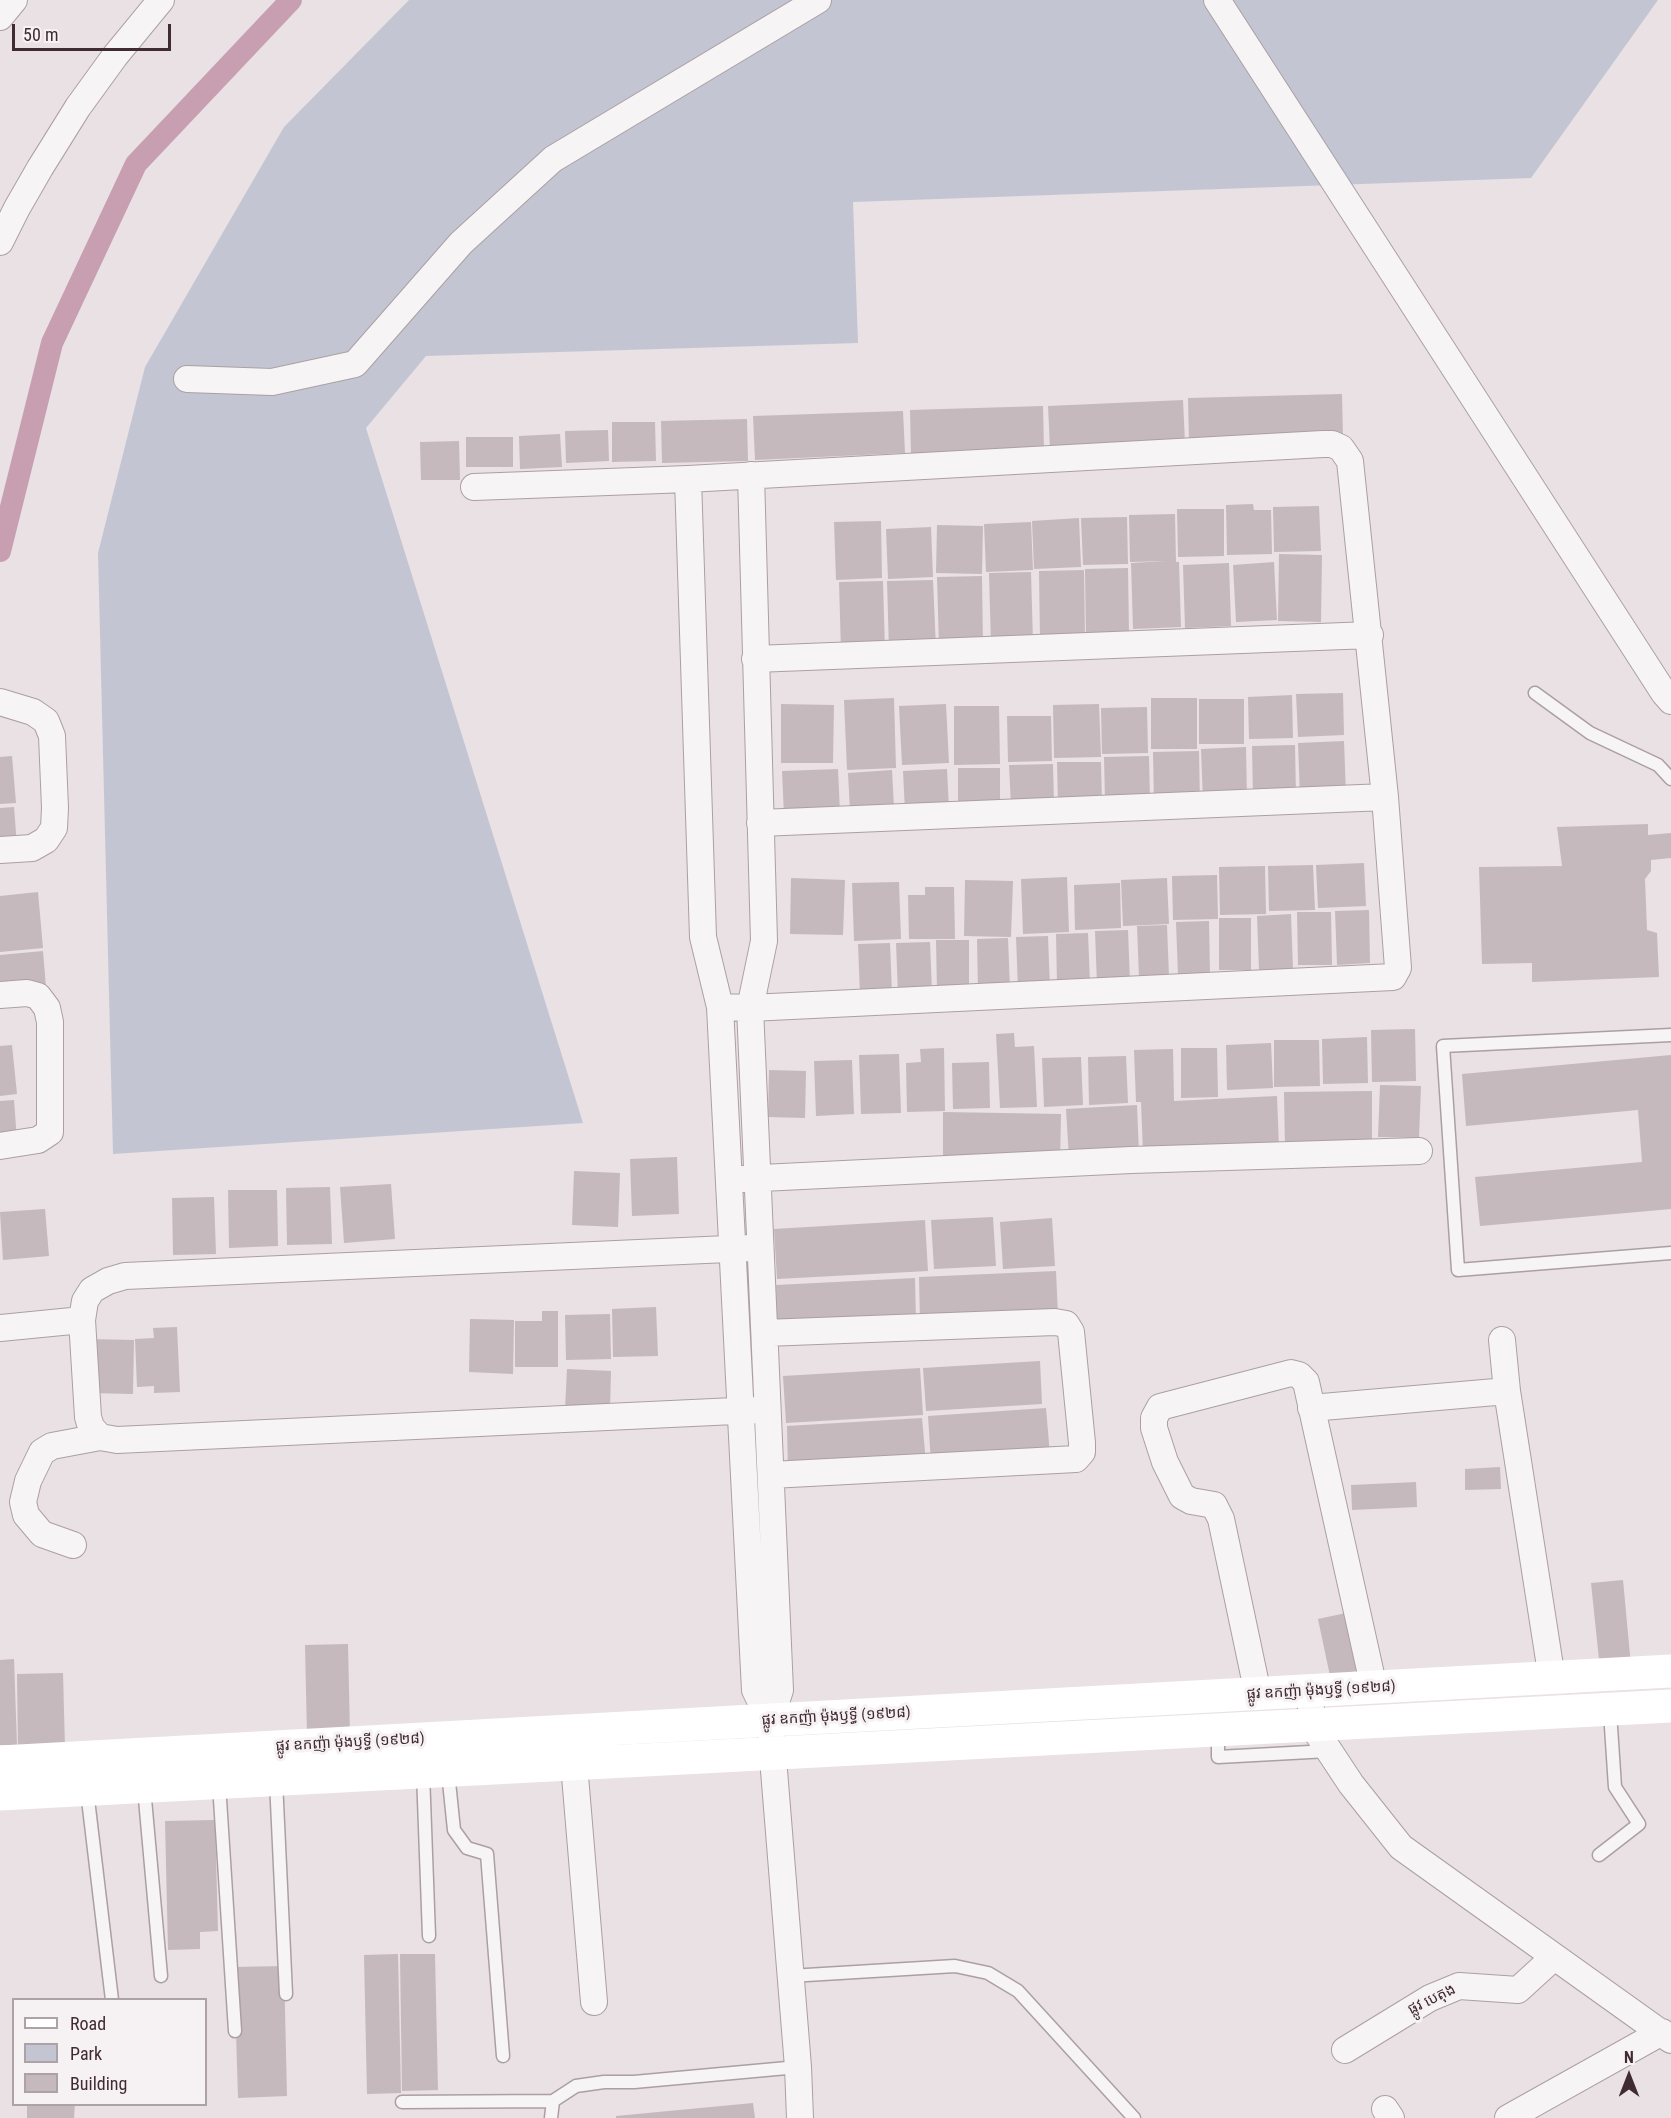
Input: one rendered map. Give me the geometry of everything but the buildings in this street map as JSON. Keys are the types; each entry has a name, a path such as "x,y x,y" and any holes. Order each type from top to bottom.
{"main road":[{"name":"ផ្លូវ ឧកញ៉ា ម៉ុងឫទ្ធី (១៩២៨)","path":"0,1794 1218,1730 1292,1721 1374,1688 1671,1671"},
{"name":"ផ្លូវ ឧកញ៉ា ម៉ុងឫទ្ធី (១៩២៨)","path":"0,1762 770,1721 1292,1721 1671,1706"}],"street":[{"path":"0,17 14,0"},
{"path":"0,242 34,178 78,107 115,56 161,0"},
{"path":"187,379 272,382 355,364 461,243 553,159 818,0"},
{"path":"1217,0 1669,692"},
{"path":"474,487 688,479 1332,444 1341,448 1350,461 1370,635 1385,797 1398,968 1393,977 750,1008 720,1007"},
{"path":"751,475 764,941 750,1008 780,1690 770,1721 798,2067 800,2118"},
{"path":"688,479 703,937 720,1007 755,1690 770,1721"},
{"path":"755,659 1370,635"},
{"path":"0,702 33,712 46,722 52,736 55,808 54,828 46,840 32,848 0,850"},
{"path":"760,823 1385,797"},
{"path":"0,995 27,993 38,996 47,1008 50,1022 51,1132 38,1140 0,1146"},
{"path":"729,1179 1119,1161 1419,1151"},
{"path":"100,1437 91,1427 88,1417 82,1320 85,1300 92,1290 108,1281 125,1276 761,1248"},
{"path":"0,1328 82,1320"},
{"path":"765,1333 1055,1322 1066,1324 1071,1332 1082,1443 1082,1452 1076,1459 771,1475"},
{"path":"1502,1340 1507,1391 1552,1679"},
{"path":"1374,1688 1306,1382 1299,1375 1291,1373 1160,1407 1154,1418 1154,1428 1165,1461 1182,1496 1191,1501 1214,1505 1221,1519 1292,1721 1351,1784 1401,1847 1553,1958 1667,2036 1508,2118"},
{"path":"1311,1408 1507,1391"},
{"path":"73,1545 42,1534 26,1515 23,1502 28,1481 42,1452 52,1446 100,1437 129,1440 768,1410"},
{"path":"574,1764 594,2002"},
{"name":"ផ្លូវ បេតុង","path":"1345,2050 1430,1998 1459,1986 1518,1990 1553,1958"}],"lane":[{"path":"1535,693 1590,733 1658,765 1671,779"},
{"path":"1671,1035 1443,1046 1458,1270 1671,1252"},
{"path":"1599,1855 1639,1824 1615,1787 1610,1709"},
{"path":"429,1936 435,1771"},
{"path":"435,1771 454,1830 467,1848 487,1854 503,2056"},
{"path":"276,1779 286,1994"},
{"path":"219,1783 235,2031"},
{"path":"144,1786 161,1976"},
{"path":"87,1790 112,1998"},
{"path":"790,1976 955,1966 988,1973 1018,1991 1134,2118"},
{"path":"402,2102 553,2101 576,2086 604,2082 634,2082 798,2067"},
{"path":"550,2118 553,2101"}],"green space":[{"path":"409,0 1658,0 1531,178 853,202 858,343 426,356 366,428 583,1123 113,1154 98,553 145,367 284,127"}],"waterway":[{"path":"0,551 52,343 136,164 291,0"}]}
